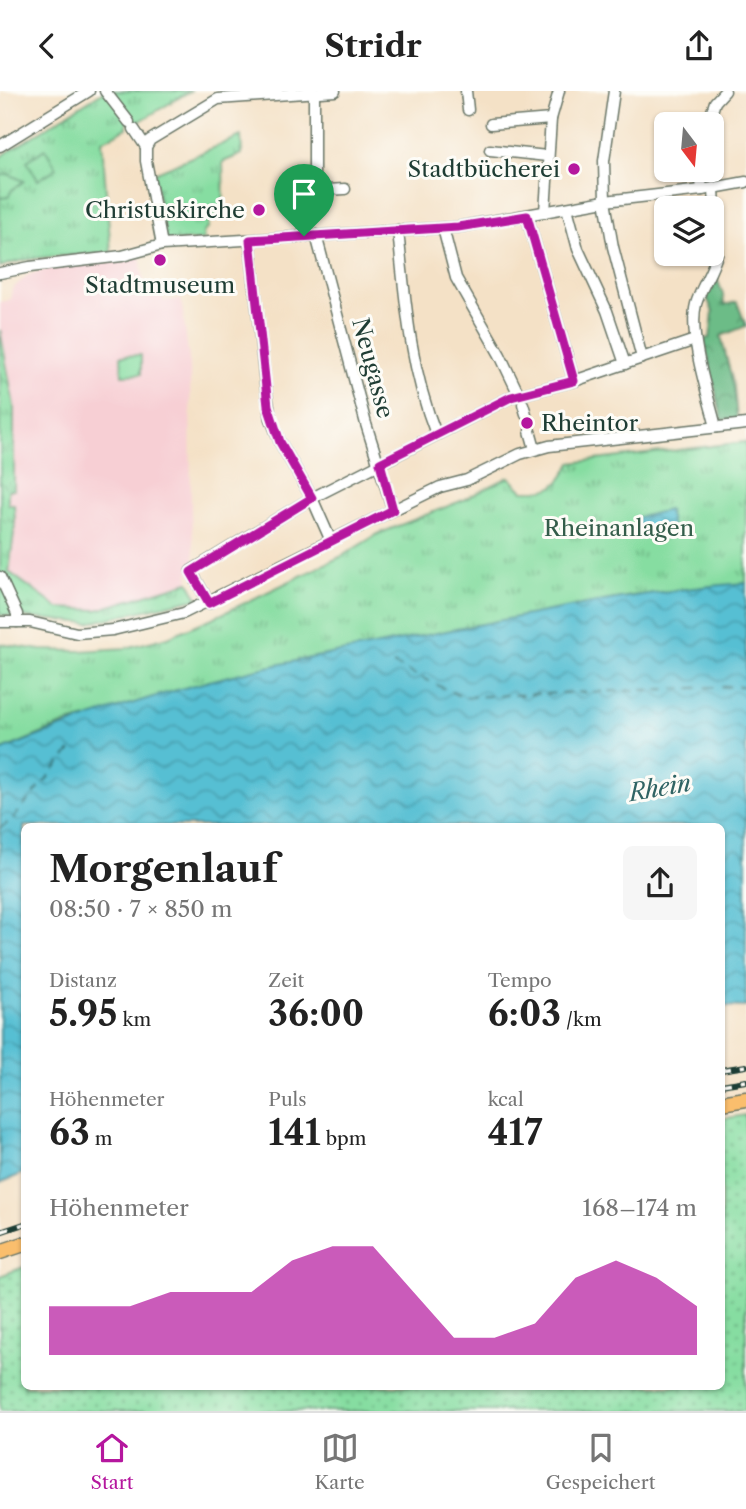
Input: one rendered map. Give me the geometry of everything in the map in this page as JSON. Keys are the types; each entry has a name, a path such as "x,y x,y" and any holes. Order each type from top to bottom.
{"main road":[{"path":"725,1102 746,1099"},
{"path":"0,1252 21,1245"}],"street":[{"path":"0,146 89,91"},
{"path":"106,91 146,147 147,169 162,245"},
{"path":"204,106 209,98 220,91"},
{"path":"146,147 157,135 218,99 246,100 335,91"},
{"path":"466,91 468,110"},
{"path":"545,212 551,119 559,91"},
{"path":"614,91 604,161 605,201 613,247 642,358"},
{"path":"712,112 715,102 725,91"},
{"path":"304,236 304,211 314,177 314,92"},
{"path":"491,124 551,119"},
{"path":"490,150 547,156"},
{"path":"701,182 702,190"},
{"path":"0,273 122,256 162,245 443,228 605,201 746,182"},
{"path":"714,188 717,254 696,306 695,340 716,428"},
{"path":"309,191 345,189"},
{"path":"567,208 578,249 607,311 625,364"},
{"path":"527,216 574,381"},
{"path":"443,228 456,278 522,402"},
{"path":"398,230 409,337 424,402 436,434"},
{"name":"Neugasse","path":"316,236 366,424 393,510"},
{"path":"250,240 268,406 280,442 312,498 331,541"},
{"path":"209,603 191,572 312,498 436,434 574,381 695,340"},
{"path":"0,622 30,622 77,633 99,632 163,619 209,603 393,510 535,449 746,424"},
{"path":"530,431 535,449"},
{"path":"0,577 17,622"}],"shaded area":[{"path":"140,256 146,296 162,295 163,301 181,299 190,367 191,515 195,566 188,573 189,582 97,610 58,608 9,572 15,524 8,505 8,490 14,490 14,406 0,330 0,302 10,300 12,289 28,275 53,267"}],"green space":[{"path":"104,91 190,91 137,123 130,121 127,128 102,141 111,253 41,258 0,267 0,157"},
{"path":"241,136 242,154 223,162 224,216 214,215 208,220 209,227 203,233 204,240 166,241 154,173"},
{"path":"45,149 57,168 38,180 27,161"},
{"path":"8,174 24,181 12,190 8,197 0,198 0,176"},
{"path":"713,269 723,294 724,305 737,302 746,326 721,336 734,388 737,419 722,420 704,339 710,338 713,312 703,288"},
{"path":"0,330 14,406 14,490 8,490 8,504 14,504 15,524 9,572 58,608 97,610 189,582 198,598 89,623 0,615"},
{"path":"141,355 141,374 122,375 121,356"},
{"name":"Rheinanlagen","path":"746,442 746,583 631,596 389,643 67,723 0,751 0,644 41,650 80,651 126,648 168,637 340,557 378,534 461,501 509,477 523,491 541,491 558,483 571,463"},
{"path":"746,1115 746,1411 0,1411 0,1276 21,1268 21,1390 725,1390 725,1118"}],"water":[{"path":"668,510 672,527 641,535 636,518"},
{"name":"Rhein","path":"746,583 746,1007 725,1006 725,823 21,823 21,1174 0,1183 0,751 119,707 262,668 579,605"}],"ferry route":[{"path":"393,664 462,697 746,686"},
{"path":"0,828 11,821 74,747"}],"railway":[{"path":"725,1069 746,1066"},
{"path":"725,1084 746,1081"},
{"path":"0,1232 21,1225"}],"place":[{"name":"Stadtbücherei","path":"574,169"},
{"name":"Christuskirche","path":"259,210"},
{"name":"Stadtmuseum","path":"160,260"},
{"name":"Rheintor","path":"527,423"}],"route":[{"path":"527,216 574,381 511,397 380,463 393,510 209,603 191,572 312,498 280,442 268,406 250,240 304,236 458,227 527,216"}]}
